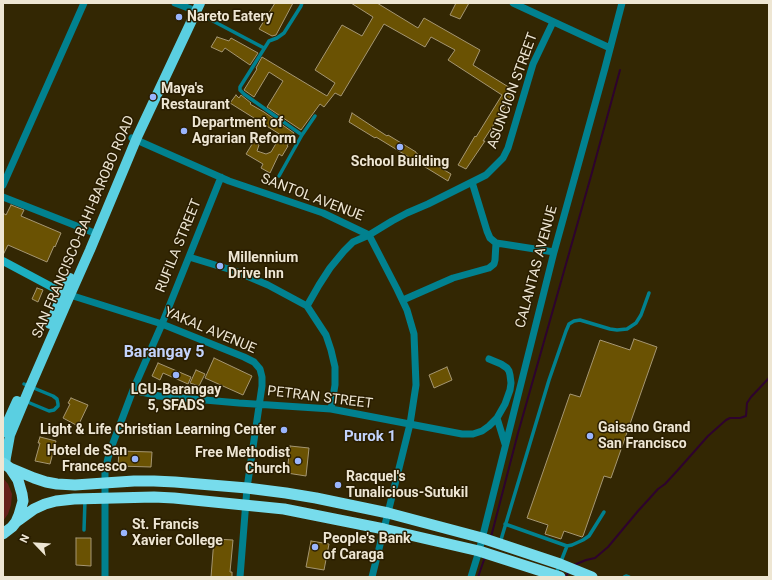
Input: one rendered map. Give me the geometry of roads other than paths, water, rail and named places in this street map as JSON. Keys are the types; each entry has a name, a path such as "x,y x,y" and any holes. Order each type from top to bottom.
{"highway":[{"path":"6,466 34,478 52,483 75,485 154,481 175,482 248,488 301,496 388,513 482,538 592,577"},
{"path":"3,534 16,522 22,508 22,494 18,480 6,466"},
{"path":"16,522 34,509 56,501 154,497 246,505 284,509 384,529 479,552 558,576"},
{"path":"436,542 439,527"}],"main road":[{"name":"SAN FRANCISCO-BAHI-BAROBO ROAD","path":"3,432 27,385 86,248 95,233 134,139 195,7"},
{"path":"3,261 66,294"},
{"name":"SAN FRANCISCO-BAHI-BAROBO ROAD","path":"6,466 10,435 24,401 27,385"}],"street":[{"path":"3,185 84,3"},
{"path":"175,3 195,7"},
{"path":"514,3 610,48"},
{"name":"CALANTAS AVENUE","path":"471,577 479,552 554,252 622,3"},
{"name":"ASUNCION STREET","path":"308,306 330,268 353,242 486,175 503,158 508,148 533,64 553,22"},
{"name":"SANTOL AVENUE","path":"134,139 229,181 323,213 369,235 407,310 414,334 416,385 410,424 372,577"},
{"name":"RUFILA STREET","path":"105,577 105,471 108,458 133,390 162,324 222,177"},
{"path":"472,182 490,238 496,242 554,252"},
{"path":"3,197 95,233"},
{"path":"403,300 452,278 489,268 494,264 496,242"},
{"path":"189,257 235,271 280,291 308,306 326,334 335,367 336,385 331,410"},
{"name":"YAKAL AVENUE","path":"66,294 162,324 254,362 260,369 262,377 246,505 240,577"},
{"path":"489,359 507,368 510,375 511,383 507,398 497,418 505,445"},
{"name":"PETRAN STREET","path":"133,390 159,396 331,410 462,434 473,434 482,431 490,426 497,418"}],"lane":[{"path":"302,3 284,33 269,41 240,87 240,90 244,94 302,135"},
{"path":"195,7 264,48"},
{"path":"279,176 302,135 315,116"},
{"path":"499,544 549,380 569,324 580,320 610,329 627,329 636,323 641,315 649,293"},
{"path":"24,401 49,411 54,410 58,406 58,401 55,397 27,385"},
{"path":"84,530 85,499"},
{"path":"505,524 568,546 577,544 589,536 604,512"},
{"path":"558,576 568,546"},
{"path":"624,577 629,577"}],"waterway":[{"path":"491,537 518,433 620,70"},
{"path":"574,565 595,558 608,547 658,489 665,484 708,436 726,420 746,416 747,403 769,378"},
{"path":"478,577 485,557"},
{"path":"565,577 569,572"}],"place":[{"name":"Nareto Eatery","path":"179,17"},
{"name":"Maya's Restaurant","path":"153,97"},
{"name":"Department of Agrarian Reform","path":"184,131"},
{"name":"School Building","path":"400,147"},
{"name":"Millennium Drive Inn","path":"220,266"},
{"name":"LGU-Barangay 5, SFADS","path":"176,375"},
{"name":"Light & Life Christian Learning Center","path":"284,430"},
{"name":"Gaisano Grand San Francisco","path":"590,436"},
{"name":"Hotel de San Francesco","path":"135,459"},
{"name":"Free Methodist Church","path":"298,461"},
{"name":"Racquel's Tunalicious-Sutukil","path":"338,485"},
{"name":"St. Francis Xavier College","path":"124,533"},
{"name":"People's Bank of Caraga","path":"315,547"}],"district":[{"name":"Barangay 5","path":"164,353"},
{"name":"Purok 1","path":"370,437"}]}
